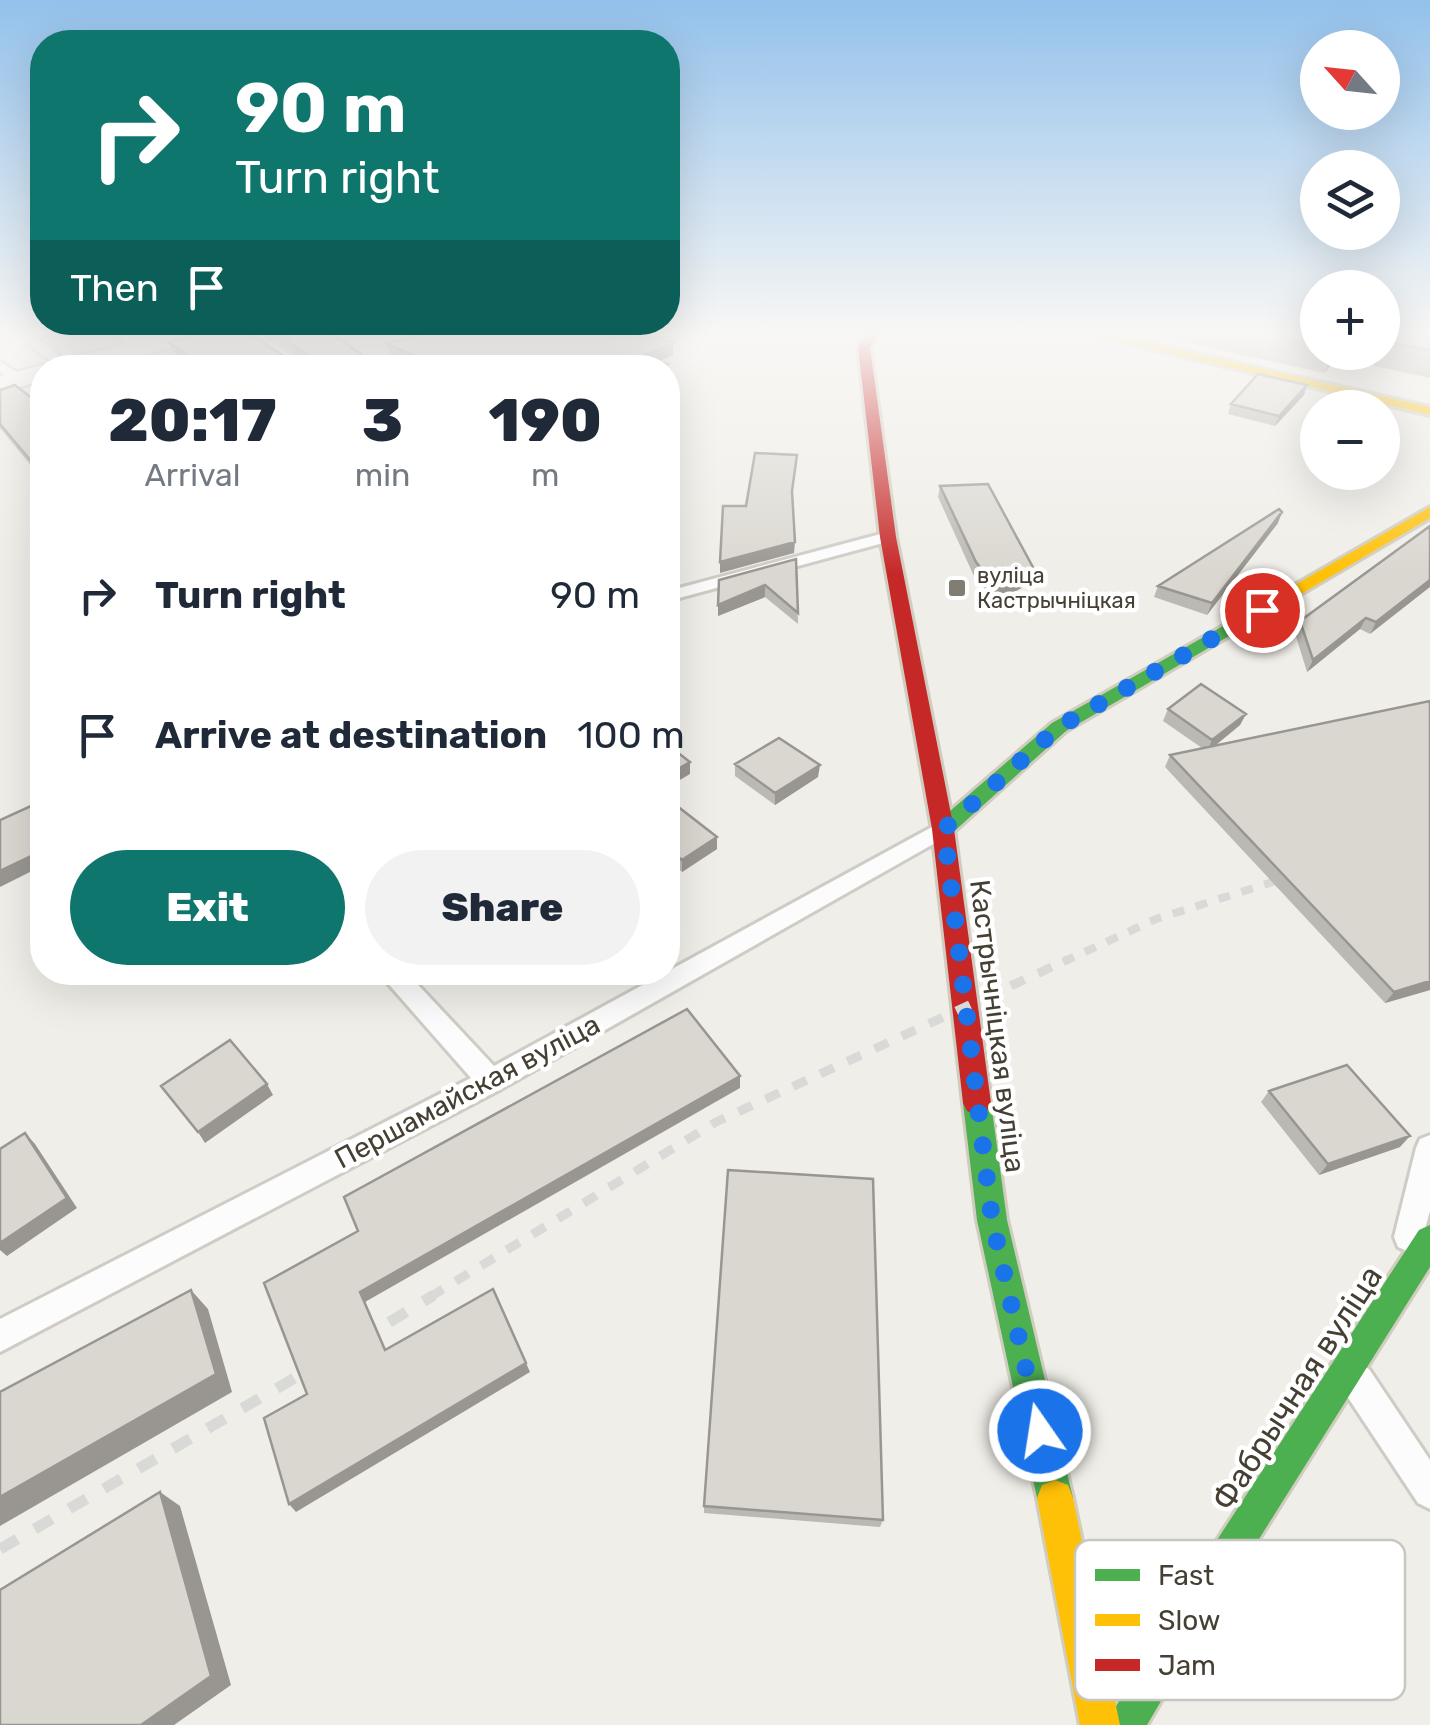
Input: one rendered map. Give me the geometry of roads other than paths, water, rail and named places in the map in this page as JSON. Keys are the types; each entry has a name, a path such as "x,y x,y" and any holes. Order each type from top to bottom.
{"main road":[{"name":"Кастрычніцкая вуліца","path":"872,414 888,536 944,829 992,1220 1075,1597"},
{"name":"Першамайская вуліца","path":"944,829 1059,727 1430,512"},
{"name":"Фабрычная вуліца","path":"1238,1540 1430,1240"},
{"name":"Кастрычніцкая вуліца","path":"1095,1700 1100,1725"},
{"name":"Фабрычная вуліца","path":"1125,1725 1140,1700"}],"lane":[{"path":"680,593 888,536"},
{"name":"Першамайская вуліца","path":"680,976 944,829"},
{"path":"402,985 492,1081"},
{"name":"Першамайская вуліца","path":"0,1336 492,1081 664,985"},
{"path":"1397,1294 1430,1148"},
{"path":"1349,1370 1430,1490"}],"railway":[{"path":"1063,962 1156,919 1301,873"},
{"path":"430,1297 716,1122 1069,959"},
{"path":"355,1343 434,1295"},
{"path":"0,1549 324,1361"}],"place":[{"name":"вуліца Кастрычніцкая","path":"957,588"}]}
